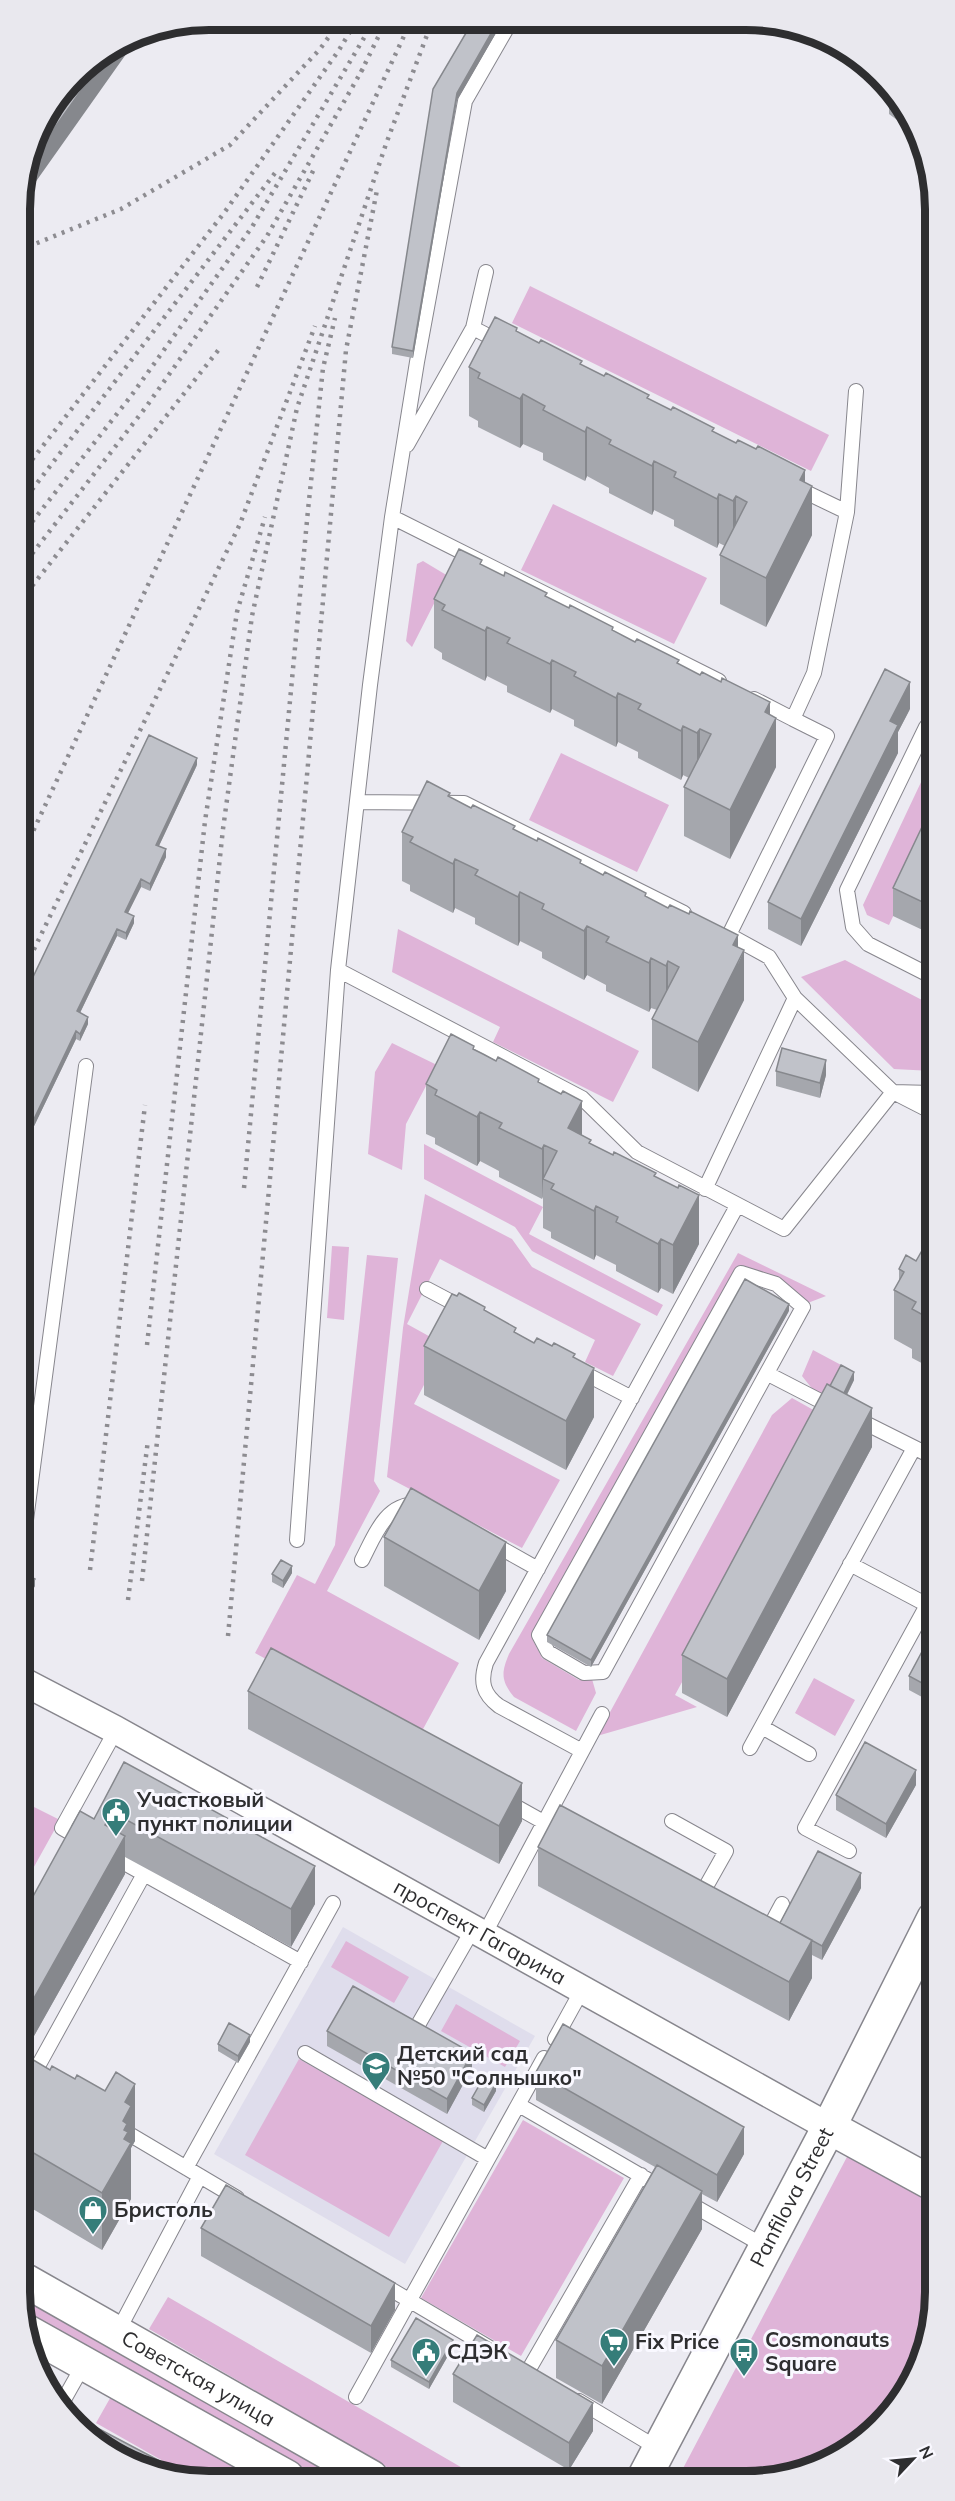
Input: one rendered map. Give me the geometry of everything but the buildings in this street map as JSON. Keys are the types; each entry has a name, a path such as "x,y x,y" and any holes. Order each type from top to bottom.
{"main road":[{"name":"Panfilova Street","path":"652,2462 829,2127 925,1935"},
{"name":"проспект Гагарина","path":"829,2127 925,2180"},
{"name":"Советская улица","path":"30,2283 360,2471"},
{"name":"Советская улица","path":"36,2337 276,2471"}],"street":[{"name":"проспект Гагарина","path":"30,1685 116,1730 829,2127"}],"lane":[{"path":"297,1540 338,970 392,517 417,362 465,101 506,30"},
{"path":"403,451 473,328 486,272"},
{"path":"473,328 516,349"},
{"path":"793,718 814,673 847,512 856,391"},
{"path":"783,481 847,512"},
{"path":"392,517 827,736 724,932 769,957 795,998 893,1092 925,1108"},
{"path":"925,728 847,890 853,927 868,944 925,973"},
{"path":"357,802 464,803 698,920"},
{"path":"338,970 582,1098 638,1152 736,1206 784,1229 893,1092"},
{"path":"705,1189 795,998"},
{"path":"30,1491 86,1066"},
{"path":"893,1092 925,1093"},
{"path":"582,1750 499,1706 489,1698 483,1687 482,1675 486,1663 736,1206"},
{"path":"741,1273 776,1284 803,1307 768,1374 603,1672 584,1673 548,1652 539,1635 741,1273"},
{"path":"426,1289 477,1316"},
{"path":"568,1365 632,1398"},
{"path":"768,1374 925,1453"},
{"path":"750,1748 914,1448"},
{"path":"362,1560 386,1516 406,1504 428,1507"},
{"path":"478,1535 538,1569"},
{"path":"850,1564 925,1604"},
{"path":"849,1851 805,1828 925,1616"},
{"path":"418,2025 479,1932 544,1822 602,1714"},
{"path":"762,1727 809,1754"},
{"path":"116,1730 62,1828 301,1962"},
{"path":"495,1796 574,1839"},
{"path":"672,1821 726,1851 695,1906"},
{"path":"53,2089 33,2077 144,1874"},
{"path":"186,2168 333,1903"},
{"path":"752,1938 762,1943 782,1904"},
{"path":"356,2397 582,1990"},
{"path":"305,2053 488,2158"},
{"path":"519,2105 766,2247"},
{"path":"104,2120 250,2206"},
{"path":"528,2371 641,2175"},
{"path":"117,2332 200,2176"},
{"path":"370,2277 499,2353"},
{"path":"65,2398 84,2364"},
{"path":"568,2395 652,2462"}],"shaded area":[{"path":"530,286 829,435 811,471 512,323"},
{"path":"553,504 707,578 674,644 521,570"},
{"path":"423,561 448,576 412,647 406,641 417,564"},
{"path":"561,753 669,805 637,872 529,820"},
{"path":"925,774 925,848 889,925 867,915 863,905"},
{"path":"398,929 639,1051 613,1102 493,1042 500,1027 392,972"},
{"path":"845,960 922,1000 925,1003 925,1071 894,1069 801,977"},
{"path":"392,1043 437,1065 406,1124 402,1170 368,1154 375,1072"},
{"path":"424,1144 543,1207 529,1234 663,1305 657,1316 532,1251 515,1227 424,1179"},
{"path":"425,1194 512,1239 532,1267 641,1324 613,1376 585,1362 595,1340 440,1259 407,1324 445,1345 414,1404 560,1480 522,1548 387,1477 403,1328"},
{"path":"332,1246 349,1247 344,1320 327,1318"},
{"path":"738,1253 826,1296 805,1304 801,1297 789,1288 741,1266 533,1640 542,1658 579,1680 592,1679 596,1693 576,1731 514,1697 504,1677 506,1661"},
{"path":"367,1255 398,1258 374,1481 380,1491 327,1591 459,1663 416,1742 255,1653 297,1575 315,1584 335,1545"},
{"path":"813,1350 843,1366 826,1397 814,1391 802,1376"},
{"path":"792,1398 826,1417 675,1695 697,1707 597,1736 772,1415"},
{"path":"814,1678 855,1700 835,1736 795,1713"},
{"path":"30,1805 60,1820 30,1874"},
{"name":"Детский сад №50 \"Солнышко\"","path":"343,1927 535,2036 405,2264 214,2154"},
{"path":"346,1941 409,1977 394,2003 331,1967"},
{"path":"456,2004 520,2041 505,2067 441,2031"},
{"path":"299,2059 443,2141 389,2237 245,2155"},
{"path":"523,2120 624,2178 521,2356 421,2298"},
{"path":"848,2155 925,2198 925,2304 922,2327 911,2361 901,2382 881,2410 864,2427 836,2447 792,2465 746,2471 682,2471"},
{"path":"168,2297 468,2471 394,2471 149,2329"},
{"path":"31,2303 325,2471 307,2471 32,2315"},
{"path":"113,2393 250,2471 197,2471 176,2468 96,2423"}],"railway":[{"path":"30,246 121,209 230,145 320,49 334,30"},
{"path":"30,462 224,213 351,30"},
{"path":"30,525 131,396 252,227 369,30"},
{"path":"361,72 382,30"},
{"path":"30,838 407,30"},
{"path":"142,1581 223,829 252,616 297,408 386,144 429,30"},
{"path":"30,556 146,407 267,236 365,65"},
{"path":"257,287 314,169"},
{"path":"30,492 275,173"},
{"path":"228,1636 346,350 377,190"},
{"path":"244,1188 308,510 323,368 335,318"},
{"path":"30,957 240,524 315,326"},
{"path":"30,589 220,348"},
{"path":"147,1345 205,821 237,612 265,517"},
{"path":"90,1570 145,1105"},
{"path":"128,1600 148,1440"}],"place":[{"name":"Участковый пункт полиции","path":"116,1838"},
{"name":"Детский сад №50 \"Солнышко\"","path":"376,2092"},
{"name":"Бристоль","path":"93,2236"},
{"name":"Fix Price","path":"614,2368"},
{"name":"СДЭК","path":"426,2378"},
{"name":"Cosmonauts Square","path":"744,2378"}]}
